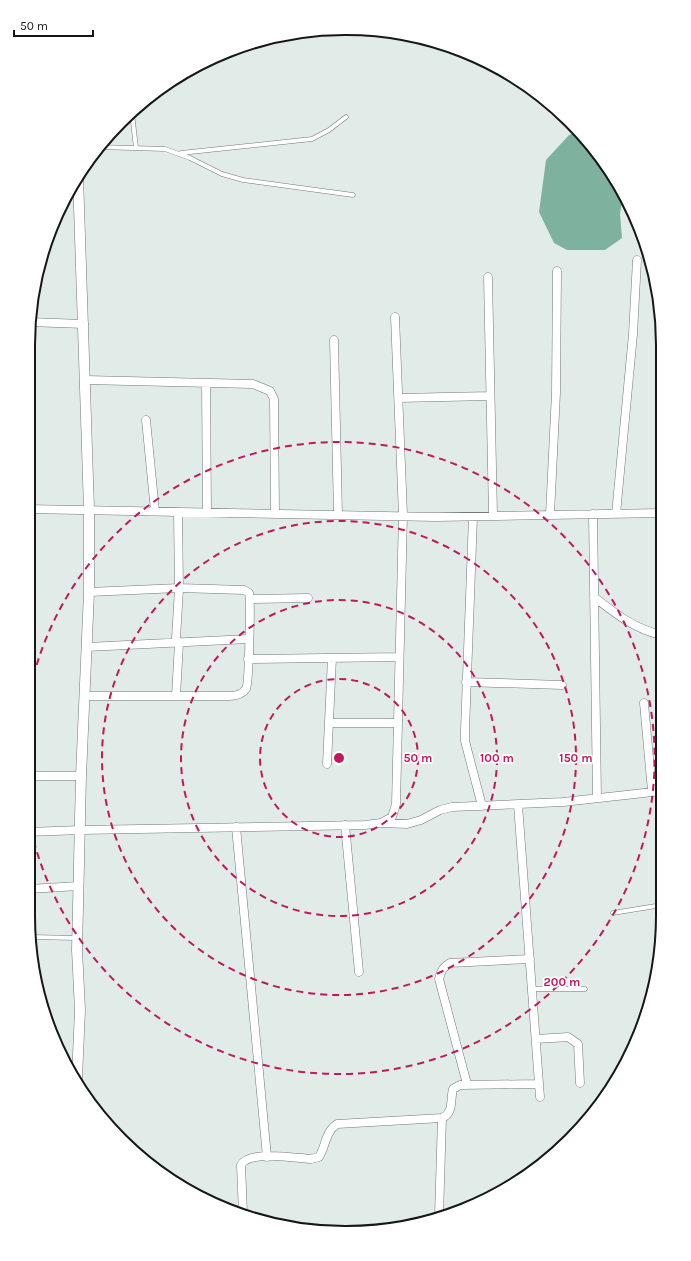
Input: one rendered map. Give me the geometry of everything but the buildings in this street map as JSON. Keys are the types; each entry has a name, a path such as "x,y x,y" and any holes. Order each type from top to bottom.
{"street":[{"path":"77,1071 80,1010 78,938 79,886 89,592 86,380 78,188"},
{"path":"616,514 633,334 637,260"},
{"path":"550,514 556,393 557,271"},
{"path":"488,277 494,515"},
{"path":"381,823 392,817 396,804 403,515 395,317"},
{"path":"36,322 84,324"},
{"path":"334,340 338,514"},
{"path":"86,380 253,384 270,391 274,399 275,513"},
{"path":"206,383 207,512"},
{"path":"399,398 490,396"},
{"path":"146,420 155,511"},
{"path":"35,509 473,517 494,515 656,513"},
{"path":"176,696 179,643 176,638 179,588 178,512"},
{"path":"593,514 597,798"},
{"path":"473,517 465,741 482,806"},
{"path":"85,696 230,696 241,694 248,684 248,639 251,599 249,593 244,590 179,588 89,592"},
{"path":"594,597 623,620 639,628 656,633"},
{"path":"251,599 308,598"},
{"path":"87,647 248,639"},
{"path":"248,659 400,657"},
{"path":"327,764 332,658"},
{"path":"466,682 562,685"},
{"path":"644,703 652,791"},
{"path":"329,723 398,724"},
{"path":"35,776 82,776"},
{"path":"35,832 381,823 408,824 421,820 440,810 482,806 518,805 656,791"},
{"path":"518,805 540,1097"},
{"path":"345,825 360,972"},
{"path":"236,827 267,1157"},
{"path":"35,888 79,886"},
{"path":"467,1084 439,979 441,972 445,966 450,963 530,958"},
{"path":"536,1039 568,1037 578,1044 580,1083"},
{"path":"243,1209 241,1165 250,1158 267,1157 311,1159 319,1157 331,1128 337,1124 442,1118 448,1115 453,1090 460,1085 539,1084"},
{"path":"439,1212 442,1118"}],"lane":[{"path":"179,154 312,138 346,117"},
{"path":"133,120 136,148"},
{"path":"107,147 165,149 222,174 243,180 353,195"},
{"path":"613,913 656,906"},
{"path":"36,937 78,938"},
{"path":"532,989 585,989"}],"shaded area":[{"path":"572,134 592,156 604,173 622,204 620,214 622,238 605,250 567,250 554,243 539,212 546,160 569,135"}]}
